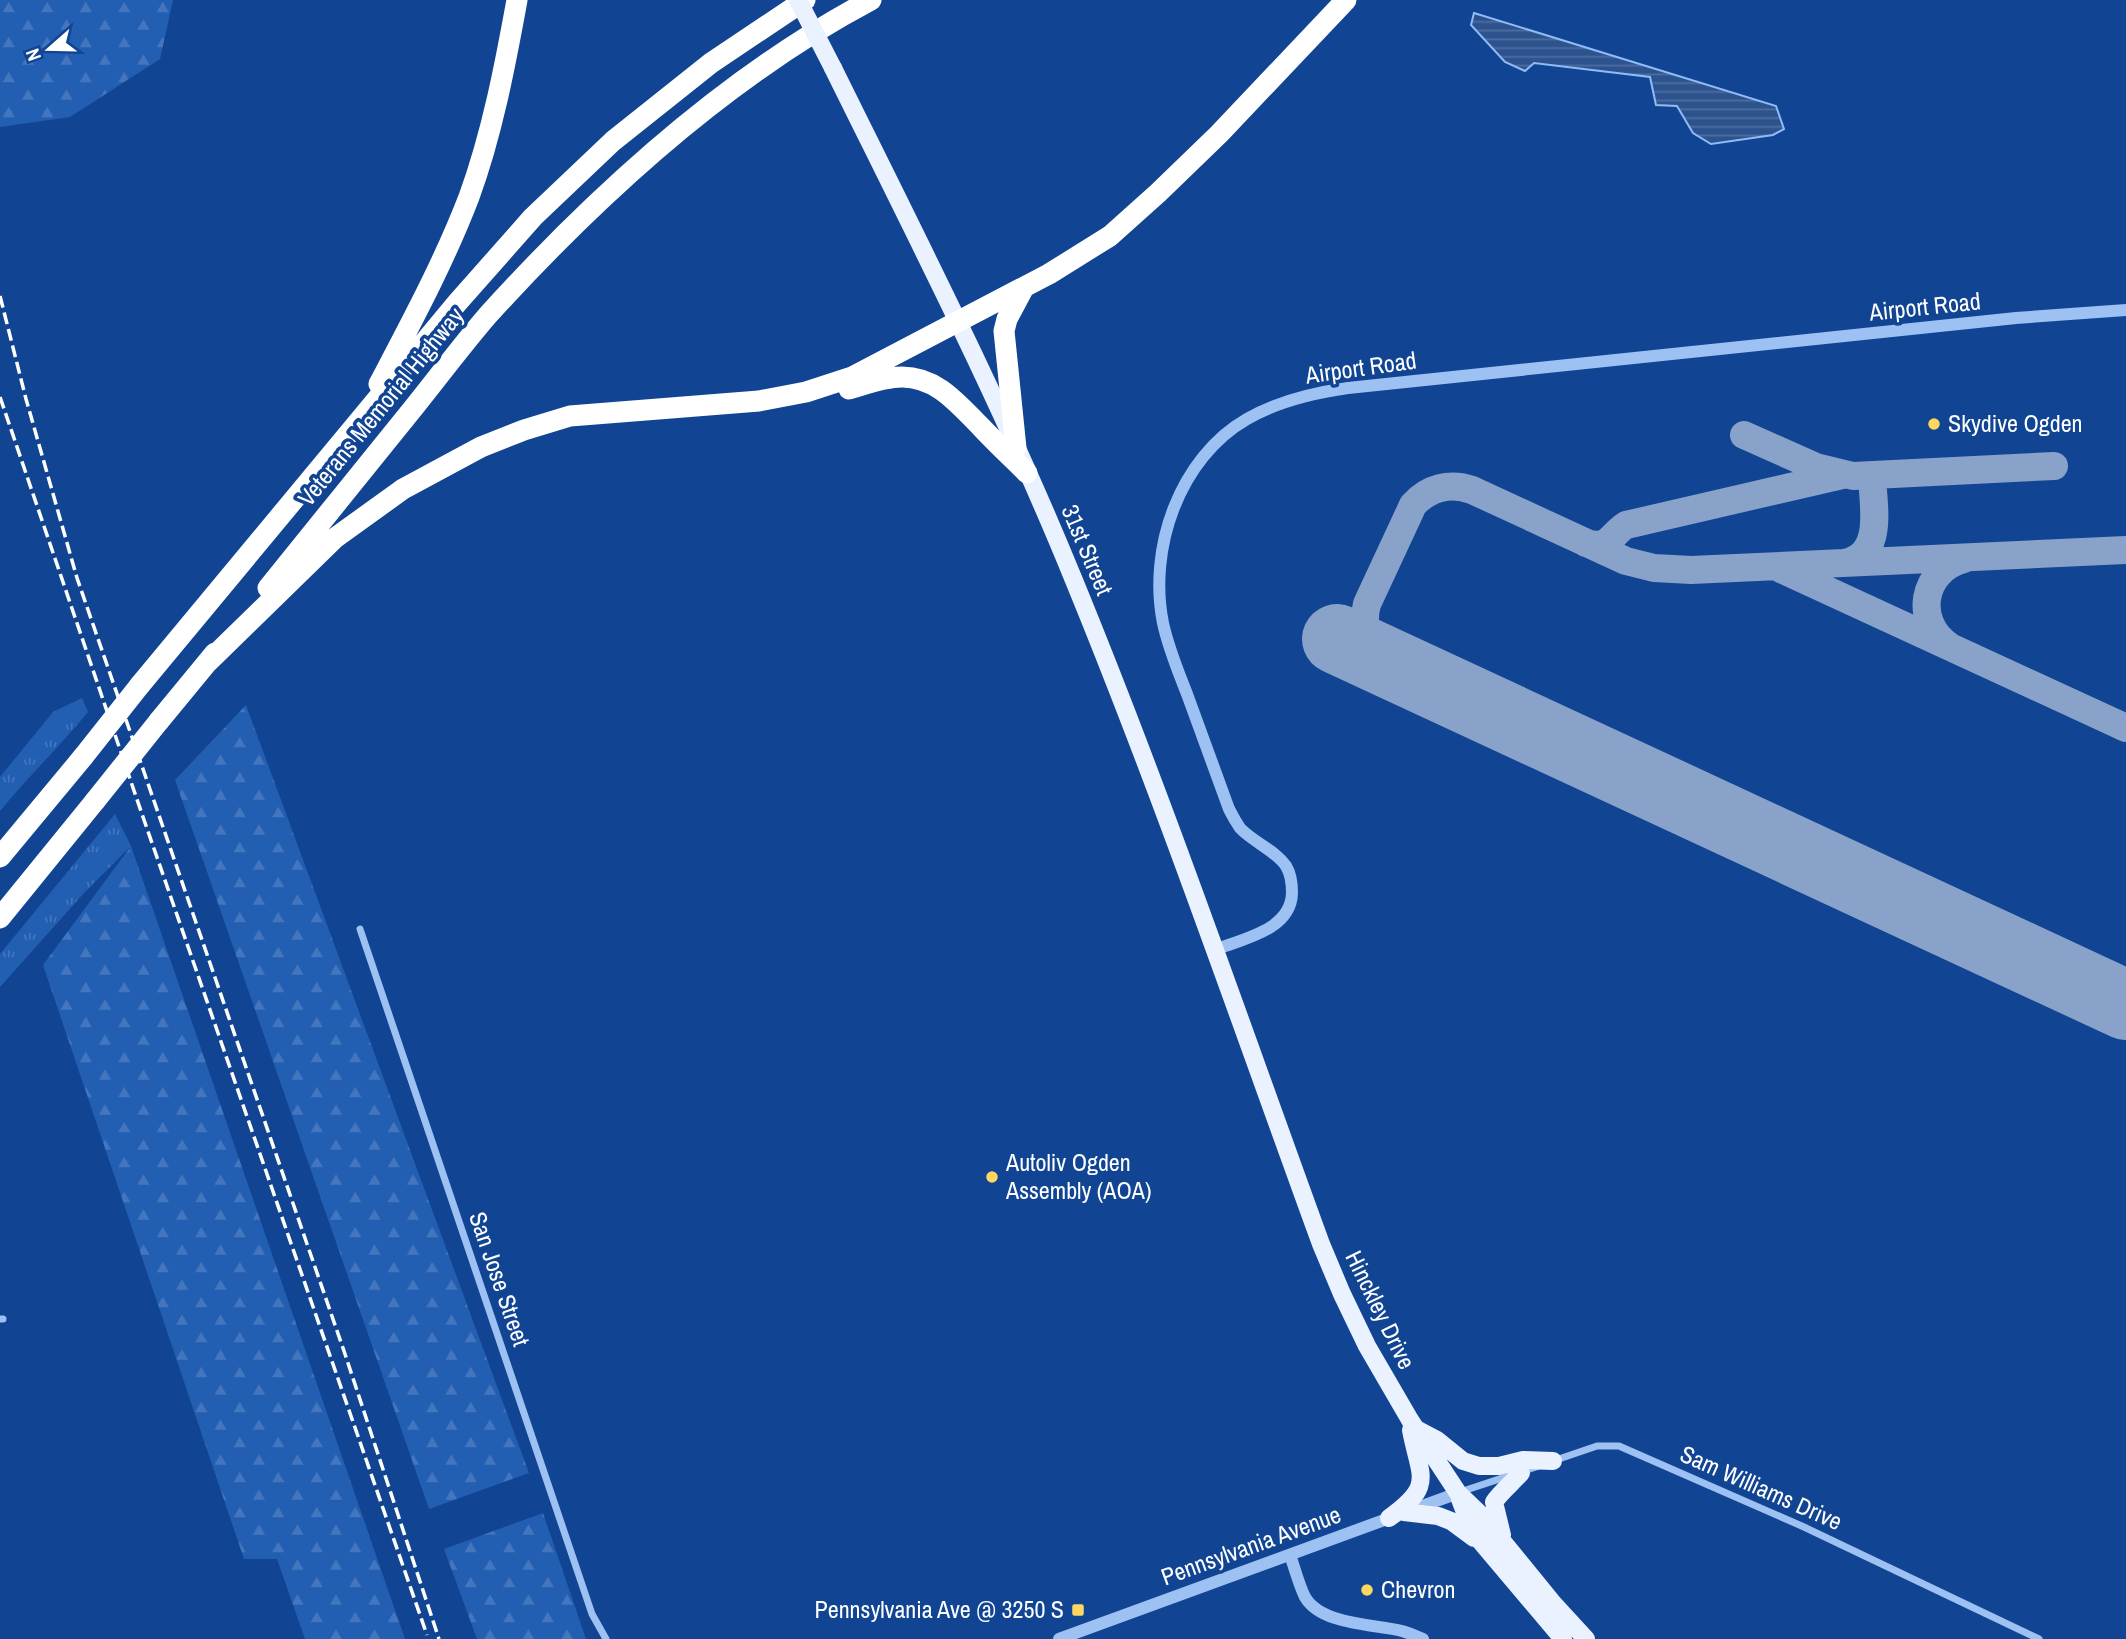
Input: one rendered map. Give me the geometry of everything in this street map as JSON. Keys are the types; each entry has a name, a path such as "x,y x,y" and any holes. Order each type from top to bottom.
{"highway":[{"path":"358,424 432,282 469,196 488,138 517,0"},
{"name":"Veterans Memorial Highway","path":"0,857 457,303 533,216 613,141 711,63 804,0"},
{"name":"Veterans Memorial Highway","path":"0,918 488,316 590,210 668,141 742,80 805,37 871,0"},
{"path":"208,662 335,538 402,489 481,447 570,416 758,401 806,392 852,377 1023,289 1110,236 1219,134 1346,0"},
{"path":"1016,448 1004,331 1007,319 1023,289"},
{"path":"758,401 788,405 824,398 888,378 924,380 940,388 960,404 1027,473"}],"main road":[{"name":"31st Street","path":"798,0 958,322 1072,576 1122,702 1283,1139"},
{"name":"Hinckley Drive","path":"1283,1139 1342,1294 1367,1346 1412,1424 1458,1493 1482,1516 1586,1639"},
{"path":"1412,1424 1463,1461 1479,1466 1499,1466 1523,1460 1553,1461"},
{"path":"1396,1515 1419,1490 1422,1473 1412,1424"},
{"path":"1504,1542 1494,1502 1521,1473"},
{"name":"Hinckley Drive","path":"1458,1493 1469,1524 1481,1542 1563,1639"},
{"path":"1396,1515 1438,1516 1451,1521 1481,1542"}],"street":[{"name":"Airport Road","path":"1214,950 1258,934 1283,918 1292,901 1292,883 1286,866 1241,828 1229,809 1163,624 1159,590 1160,557 1171,511 1190,476 1214,446 1244,421 1275,405 1316,393 1348,388 2016,318 2126,310"},
{"name":"San Jose Street","path":"360,929 583,1587 595,1621 606,1639"},
{"name":"Sam Williams Drive","path":"1458,1493 1597,1446 1619,1446 1804,1527 2039,1639"},
{"name":"Pennsylvania Avenue","path":"1059,1639 1458,1493"},
{"path":"1290,1555 1306,1597 1325,1614 1402,1631 1423,1639"}],"green space":[{"path":"0,0 173,0 160,59 70,117 0,127"},
{"path":"82,698 88,712 0,811 0,777 53,712"},
{"path":"246,705 529,1473 429,1509 175,780"},
{"path":"115,814 131,846 84,893 0,987 0,954"},
{"path":"131,846 405,1639 305,1639 277,1559 244,1559 43,965"},
{"path":"543,1513 586,1639 477,1639 444,1549"}],"shaded area":[{"path":"1474,13 1776,106 1784,129 1773,135 1711,144 1693,133 1677,106 1656,105 1650,77 1534,63 1525,71 1505,62 1471,25"}],"taxiway":[{"path":"1744,435 1816,467 1853,476 2054,466"},
{"path":"1586,543 1605,543 1626,525 1842,475"},
{"path":"1844,563 1857,558 1866,550 1871,540 1874,528 1872,476"},
{"path":"1394,666 1379,654 1369,640 1365,623 1367,604 1413,505 1425,494 1440,488 1472,490 1626,561 1654,568 1691,570 2126,550"},
{"path":"1949,646 1938,636 1930,623 1927,597 1939,574 1964,559"},
{"path":"1781,569 2126,728"}],"runway":[{"path":"1337,639 2126,1005"}],"railway":[{"path":"0,296 77,578 344,1351 439,1639"},
{"path":"0,397 427,1635"}],"place":[{"name":"Skydive Ogden","path":"1934,424"},
{"name":"Autoliv Ogden Assembly (AOA)","path":"992,1177"},
{"name":"Chevron","path":"1367,1590"},
{"name":"Pennsylvania Ave @ 3250 S","path":"1078,1610"}]}
